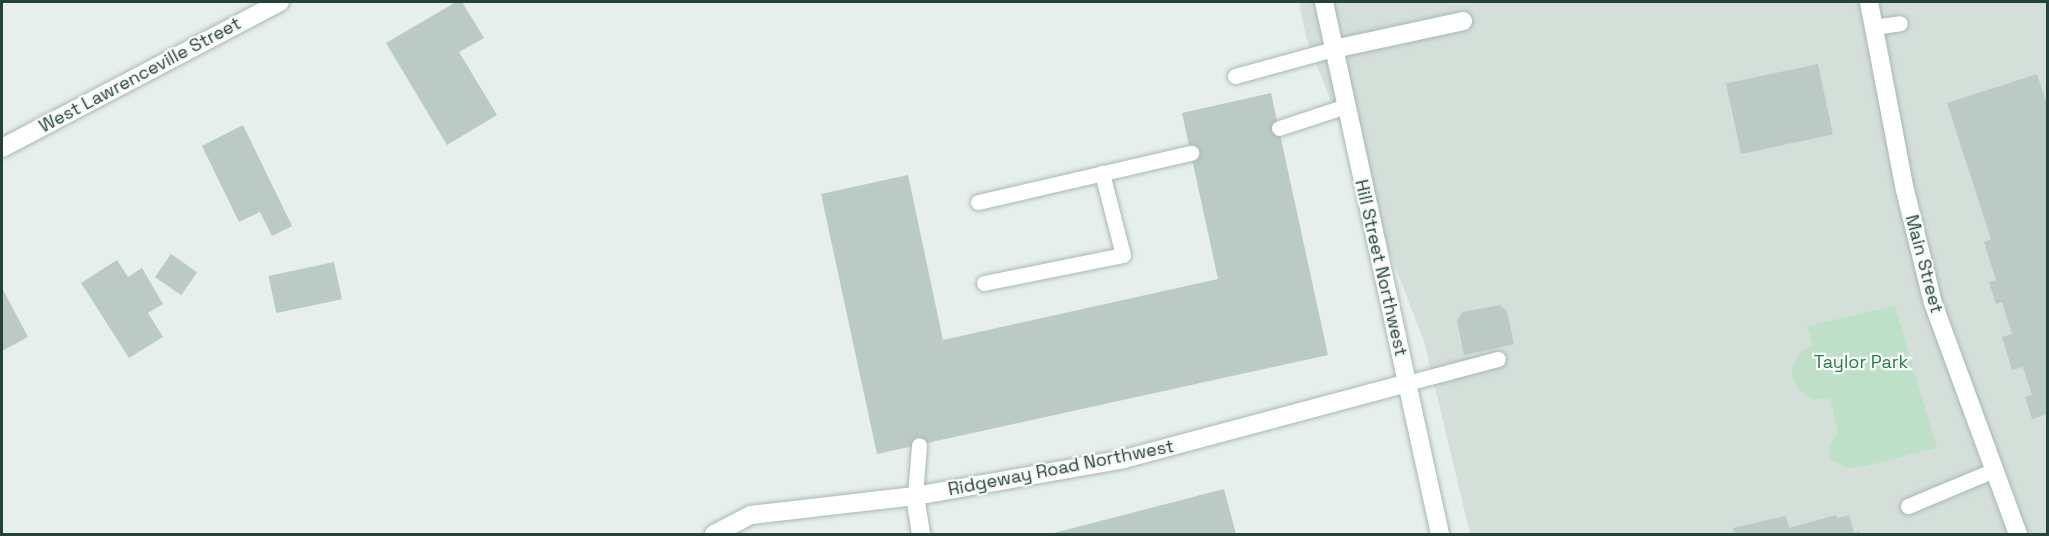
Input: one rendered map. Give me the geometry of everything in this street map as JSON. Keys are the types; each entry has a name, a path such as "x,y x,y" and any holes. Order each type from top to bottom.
{"street":[{"name":"West Lawrenceville Street","path":"2,148 280,2"},
{"name":"Hill Street Northwest","path":"1324,2 1440,534"},
{"name":"Main Street","path":"1869,2 1905,190 1933,303 2018,534"},
{"path":"1334,49 1463,21"},
{"name":"Ridgeway Road Northwest","path":"714,534 751,515 915,496 1124,459 1407,383"},
{"path":"915,496 921,534"}],"lane":[{"path":"1873,27 1900,23"},
{"path":"1235,76 1334,49"},
{"path":"1279,128 1346,106"},
{"path":"978,202 1191,153"},
{"path":"984,283 1123,255 1102,173"},
{"path":"1407,383 1498,359"},
{"path":"915,496 919,445"},
{"path":"1908,506 1994,470"}],"shaded area":[{"path":"1299,2 2047,2 2047,534 1470,534 1424,341 1306,37"}],"green space":[{"name":"Taylor Park","path":"1895,306 1937,448 1862,467 1846,468 1830,458 1829,447 1838,433 1830,398 1813,400 1798,389 1792,375 1793,364 1801,351 1813,345 1807,326"}],"building":[{"path":"456,2 462,2 484,38 459,52 497,115 447,145 386,43"},
{"path":"1818,64 1833,134 1741,154 1726,84"},
{"path":"2037,74 2048,107 2048,414 2032,419 2025,397 2032,395 2023,367 2012,370 2002,337 2012,334 2002,302 1996,304 1989,282 1996,280 1984,242 1991,239 1947,103"},
{"path":"1271,93 1328,355 877,454 821,194 908,175 943,340 1218,279 1182,113"},
{"path":"243,125 292,226 272,236 260,212 239,222 202,146"},
{"path":"171,254 197,272 181,295 155,277"},
{"path":"117,260 128,277 142,268 163,304 148,313 163,337 129,358 81,283"},
{"path":"334,262 342,299 276,313 268,276"},
{"path":"2,288 28,337 2,351"},
{"path":"1500,305 1507,311 1514,344 1464,355 1457,321 1462,312"},
{"path":"1224,489 1236,534 1050,534"},
{"path":"1836,515 1837,518 1849,515 1854,533 1860,531 1860,534 1735,534 1733,528 1786,516 1789,528"}]}
